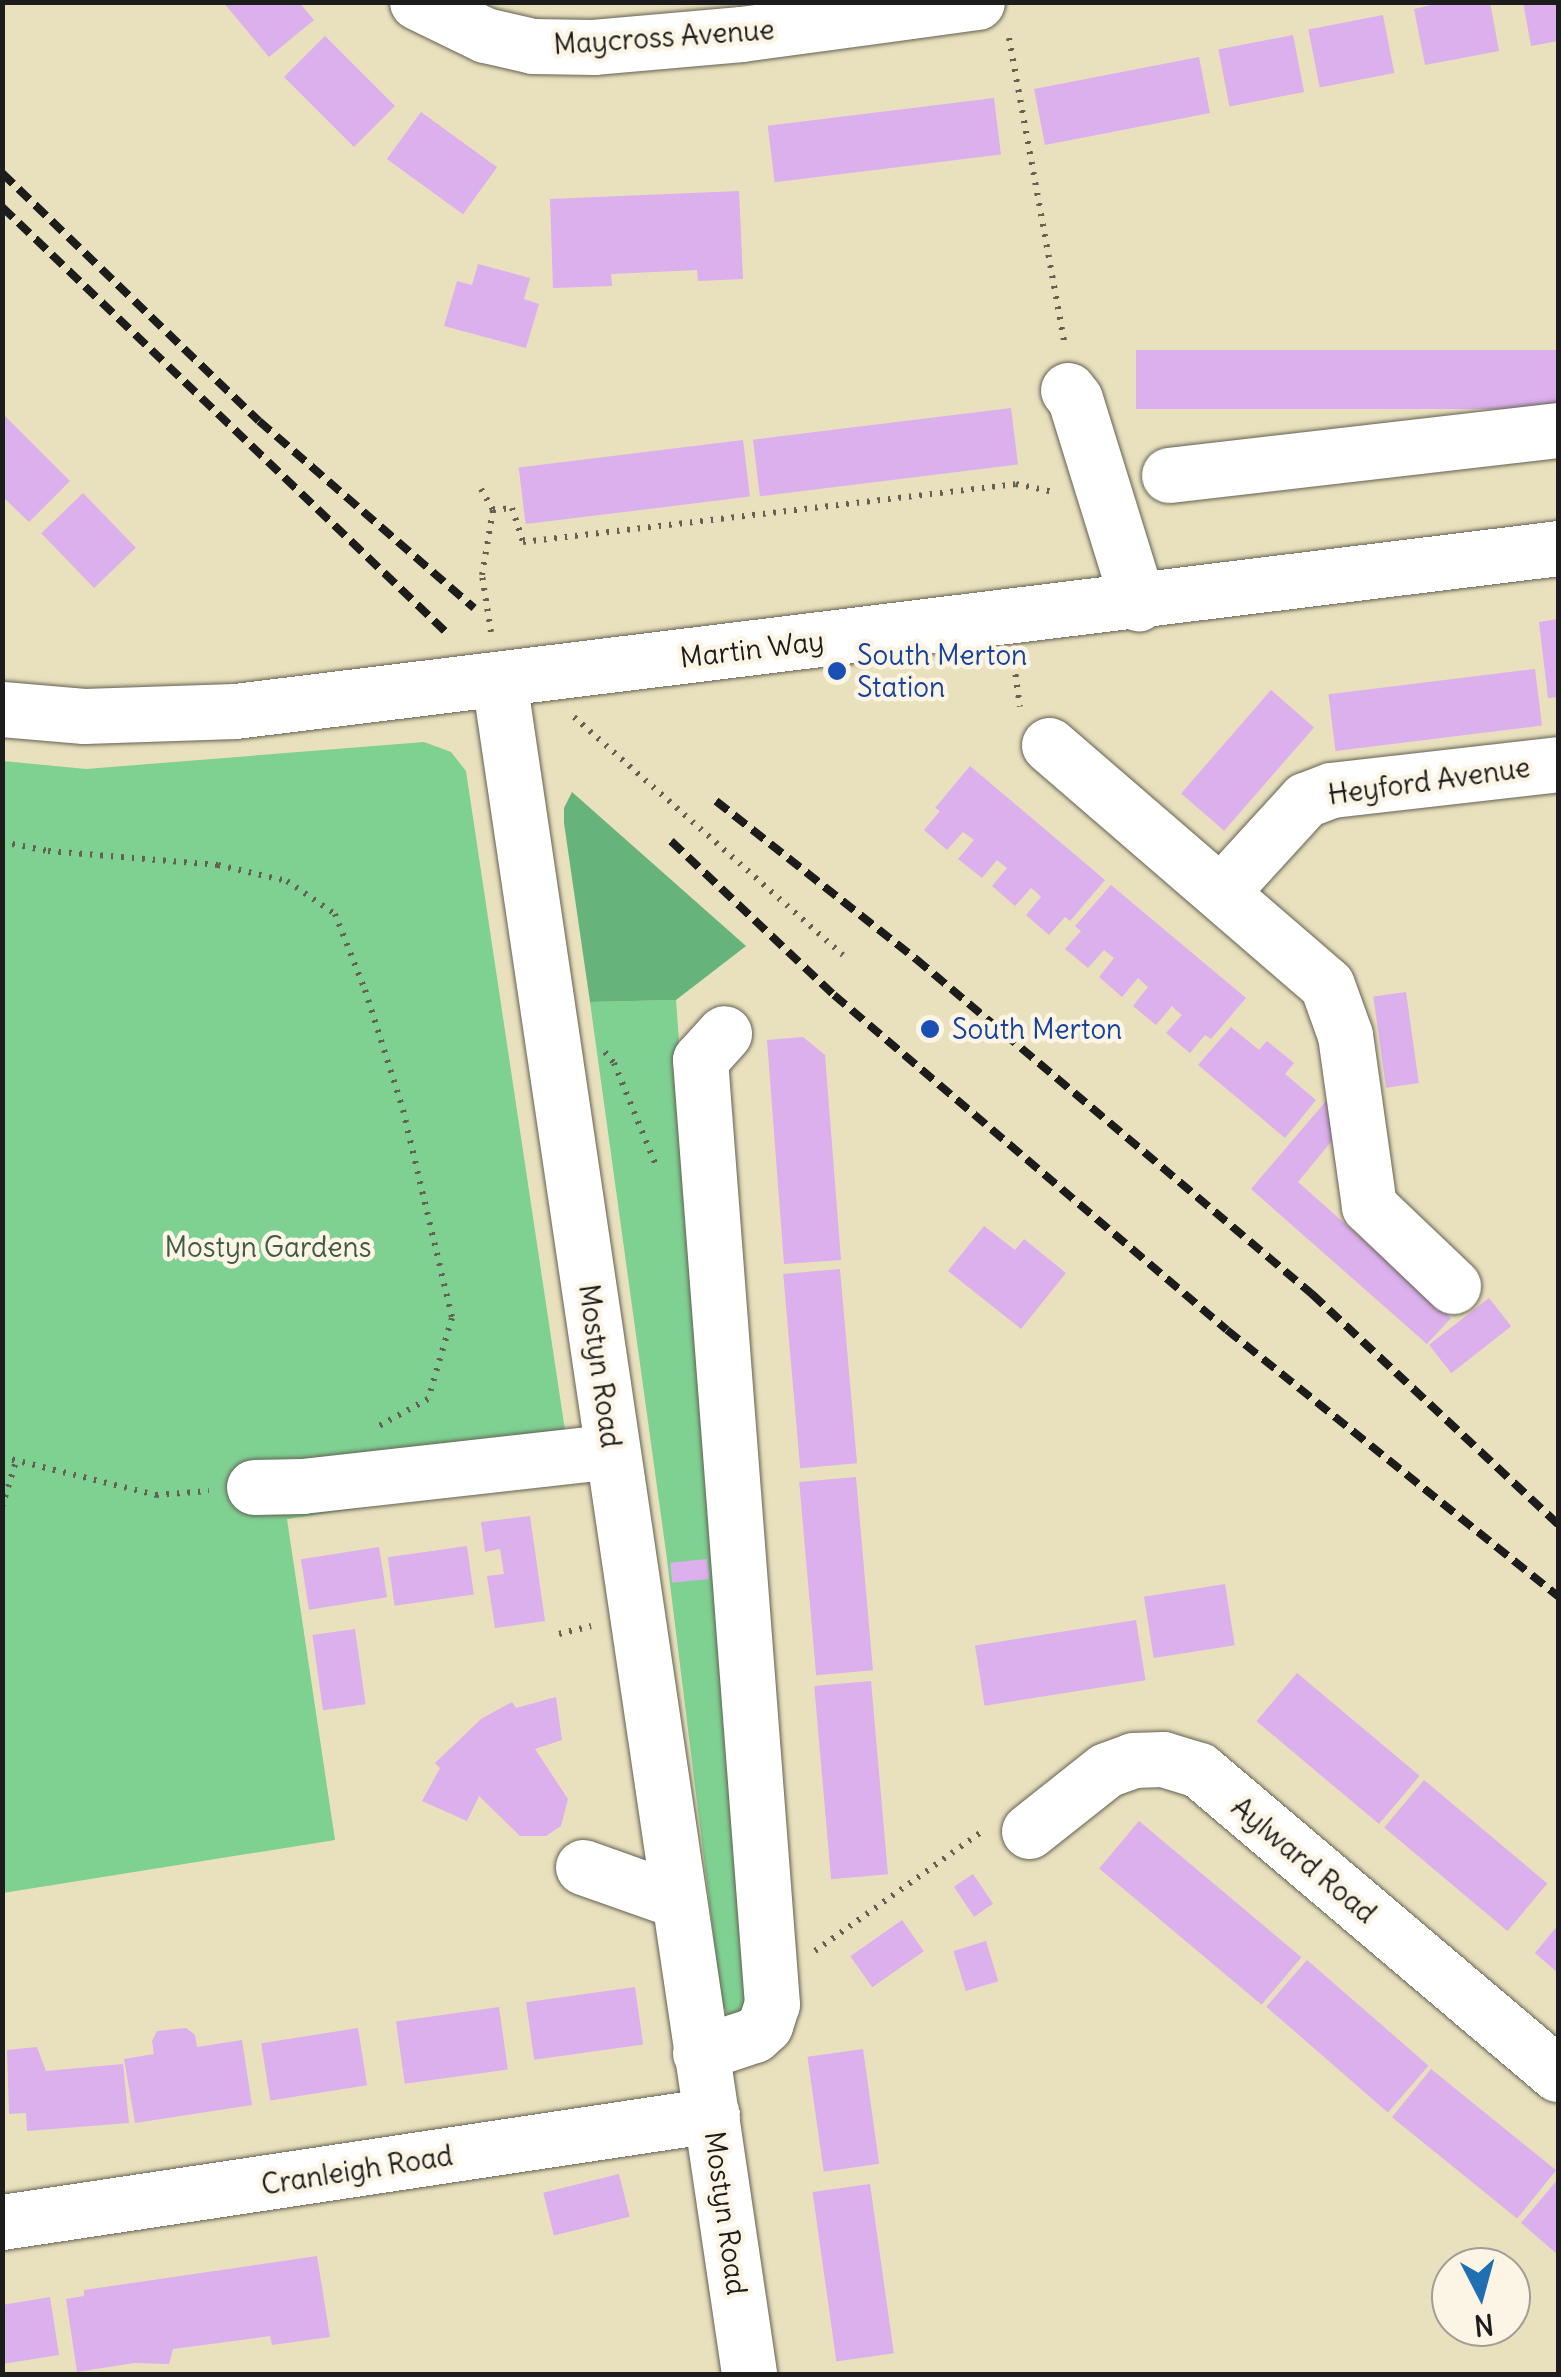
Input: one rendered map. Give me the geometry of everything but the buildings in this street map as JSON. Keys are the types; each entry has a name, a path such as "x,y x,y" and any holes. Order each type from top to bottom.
{"street":[{"name":"Maycross Avenue","path":"417,2 486,35 533,46 593,47 992,11"},
{"path":"1068,390 1075,399 1138,602"},
{"path":"1169,475 1558,430"},
{"name":"Martin Way","path":"2,708 84,716 156,716 1007,619 1558,548"},
{"name":"Mostyn Road","path":"518,677 612,1450 749,2374"},
{"path":"1049,745 1327,985 1345,1035 1370,1206 1453,1286"},
{"name":"Heyford Avenue","path":"1222,892 1305,800 1330,790 1558,764"},
{"path":"700,2052 754,2035 765,2025 772,2004 700,1060 724,1033"},
{"path":"254,1487 302,1486 612,1450"},
{"name":"Aylward Road","path":"1029,1831 1106,1770 1133,1760 1163,1759 1199,1770 1558,2074"},
{"path":"582,1867 679,1901"},
{"name":"Cranleigh Road","path":"2,2222 712,2115"}],"path":[{"path":"992,11 1071,377 1068,390"},
{"path":"494,510 512,508 523,542 1016,484"},
{"path":"481,489 494,510 482,574"},
{"path":"1007,619 1022,724 1049,745"},
{"path":"518,677 843,955"},
{"path":"2,842 48,851 218,865 287,882 334,914 365,990 403,1110 452,1318 428,1399 364,1434"},
{"path":"602,1048 614,1063 659,1172"},
{"path":"2,1457 156,1495 254,1487"},
{"path":"2,1507 16,1460"},
{"path":"771,1962 805,1958 985,1829 1029,1831"}],"green space":[{"name":"Mostyn Gardens","path":"424,742 451,752 466,771 572,1477 287,1519 335,1840 3,1893 3,761 86,769"},
{"path":"572,792 746,946 676,1000 590,1002 564,823 564,808"},
{"path":"676,1000 750,2002 738,2014 728,2015 722,2004 666,1552 590,1002"}],"railway":[{"path":"2,173 259,421 474,608"},
{"path":"2,207 449,635"},
{"path":"716,801 916,959 1312,1294 1558,1524"},
{"path":"671,841 834,995 1227,1330 1558,1596"}],"place":[{"name":"South Merton Station","path":"837,671"},
{"name":"South Merton","path":"930,1029"}]}
